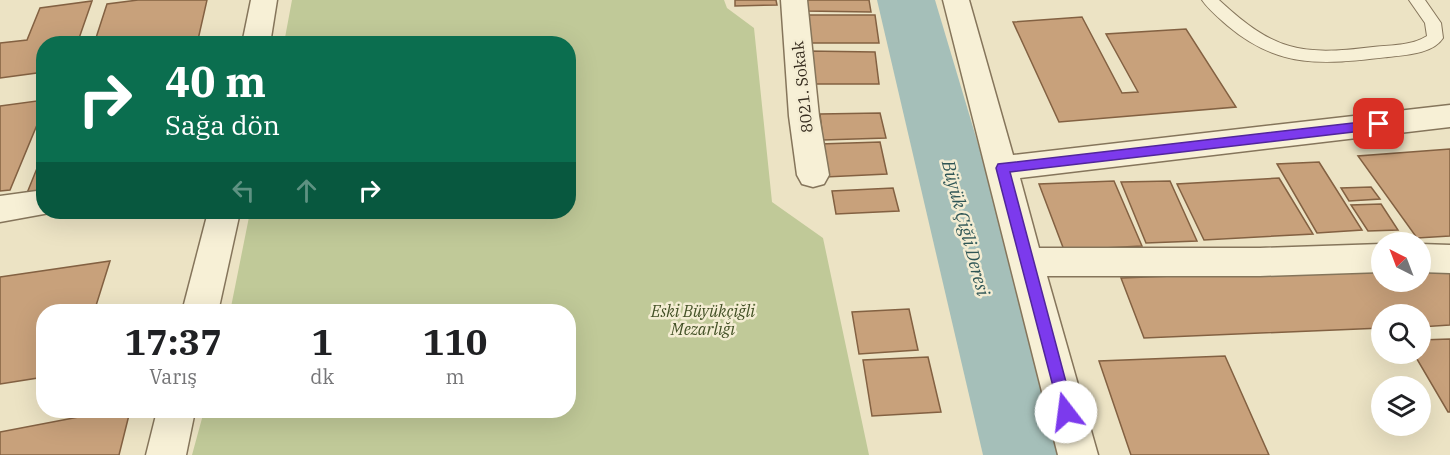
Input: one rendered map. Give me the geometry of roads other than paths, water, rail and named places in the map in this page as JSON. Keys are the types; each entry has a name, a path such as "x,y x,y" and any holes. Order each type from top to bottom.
{"street":[{"path":"257,36 264,0"},
{"name":"8021. Sokak","path":"794,0 804,116 813,175"},
{"path":"956,0 1078,455"},
{"path":"1002,168 1450,116"},
{"path":"0,209 36,204"},
{"path":"202,304 222,219"},
{"path":"1027,262 1260,262 1371,258"},
{"path":"1431,258 1450,259"},
{"path":"166,455 174,418"}],"lane":[{"path":"1209,0 1239,28 1290,54 1342,57 1424,47 1434,38 1433,23 1417,0"}],"waterway":[{"name":"Büyük Çiğli Deresi","path":"906,0 1027,455"}],"park label":[{"name":"Eski Büyükçiğli Mezarlığı","path":"703,320"}]}
